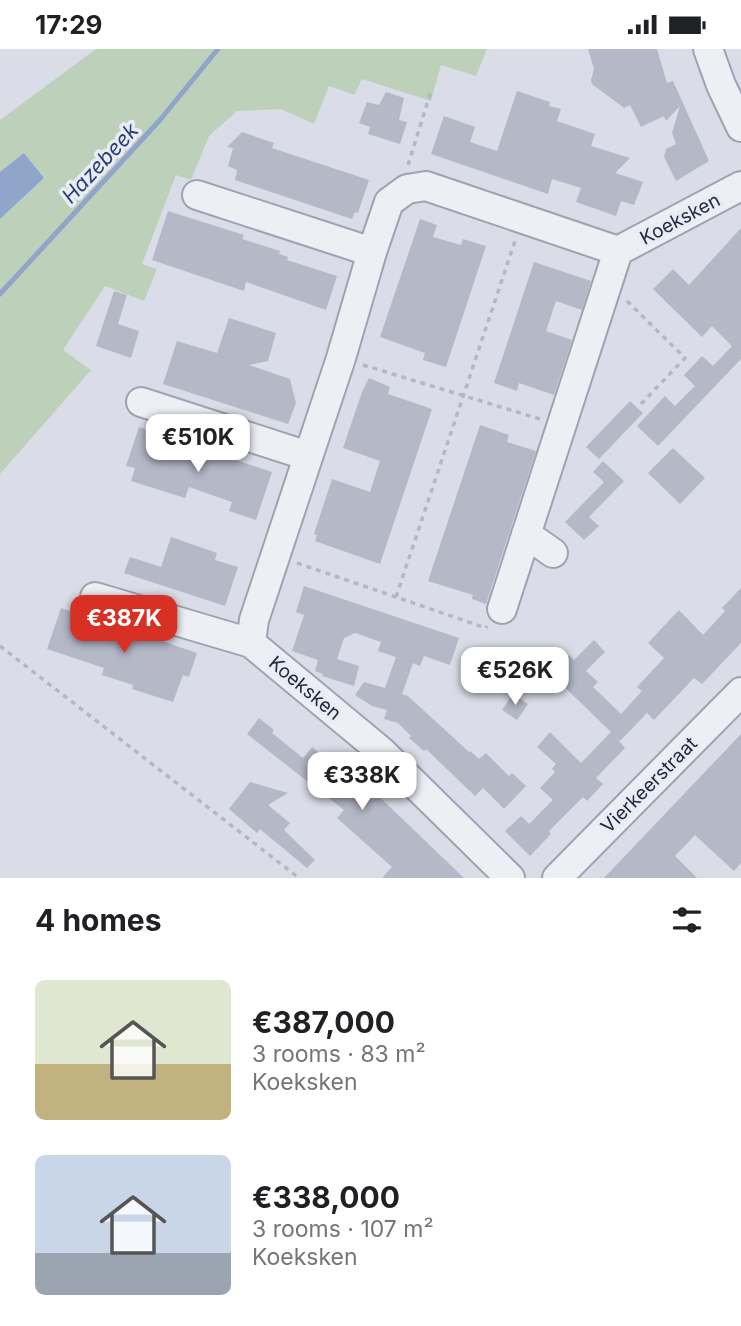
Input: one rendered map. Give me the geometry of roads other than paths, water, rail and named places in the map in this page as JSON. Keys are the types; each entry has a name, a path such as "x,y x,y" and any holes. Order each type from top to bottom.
{"street":[{"path":"708,49 741,127"},
{"name":"Koeksken","path":"251,643 254,620 341,358 389,202 407,189 426,186 618,251"},
{"name":"Koeksken","path":"502,609 618,251 741,186"},
{"path":"197,195 372,251"},
{"path":"142,402 308,456"},
{"path":"526,534 553,553"},
{"name":"Koeksken","path":"95,597 251,643 381,751 510,878"},
{"name":"Vierkeerstraat","path":"557,878 741,692"}],"water":[{"path":"24,153 44,178 0,219 0,172"}],"waterway":[{"name":"Hazebeek","path":"0,294 160,120 218,49"}]}
